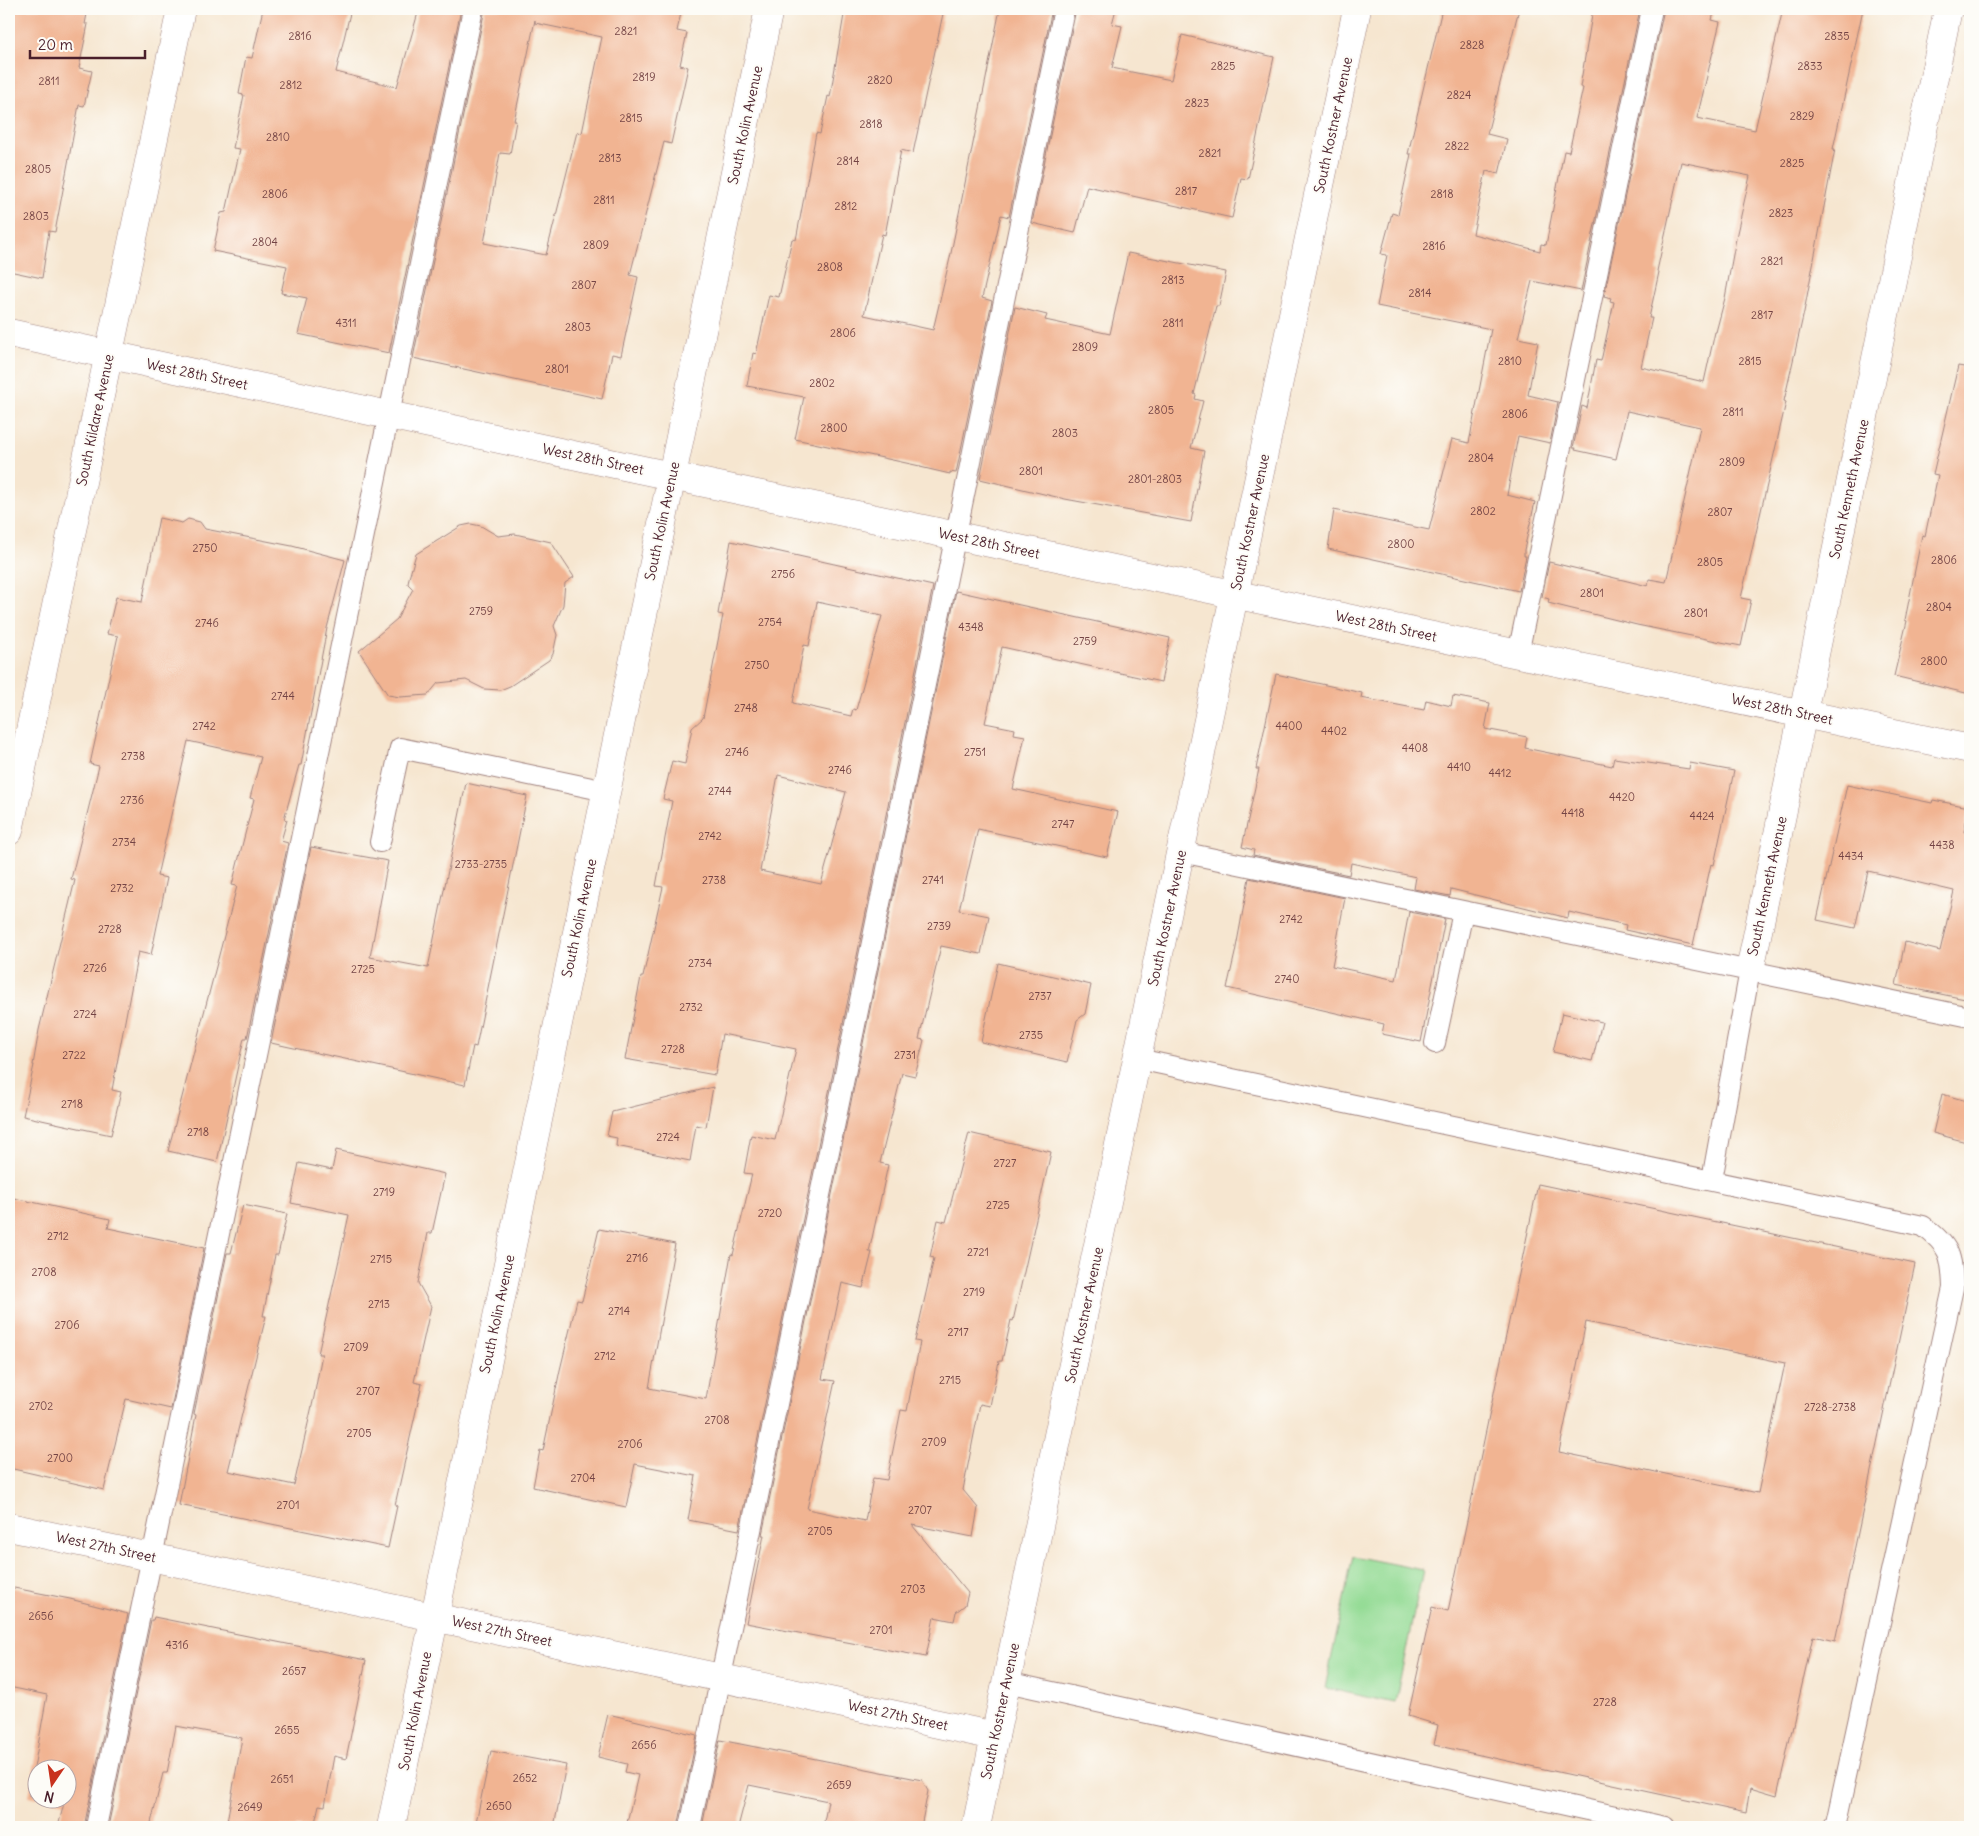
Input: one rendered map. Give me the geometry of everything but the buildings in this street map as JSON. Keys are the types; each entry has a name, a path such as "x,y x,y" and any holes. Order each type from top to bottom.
{"street":[{"name":"South Kildare Avenue","path":"9,831 181,9"},
{"name":"South Kolin Avenue","path":"391,1827 769,9"},
{"name":"South Kostner Avenue","path":"976,1827 1358,9"},
{"name":"South Kenneth Avenue","path":"1750,970 1948,9"},
{"name":"West 28th Street","path":"9,333 389,416 1970,749"},
{"name":"West 27th Street","path":"9,1527 995,1736"}],"lane":[{"path":"96,1827 473,9"},
{"path":"690,1827 1064,9"},
{"path":"1518,654 1652,9"},
{"path":"380,842 400,748 606,791"},
{"path":"1181,852 1970,1017"},
{"path":"1436,1043 1463,912"},
{"path":"1712,1180 1750,970"},
{"path":"1138,1059 1923,1226 1941,1239 1952,1261 1953,1288 1836,1823 1833,1827"},
{"path":"1007,1682 1665,1827"}],"green space":[{"path":"1353,1556 1423,1570 1395,1703 1325,1688"}]}
